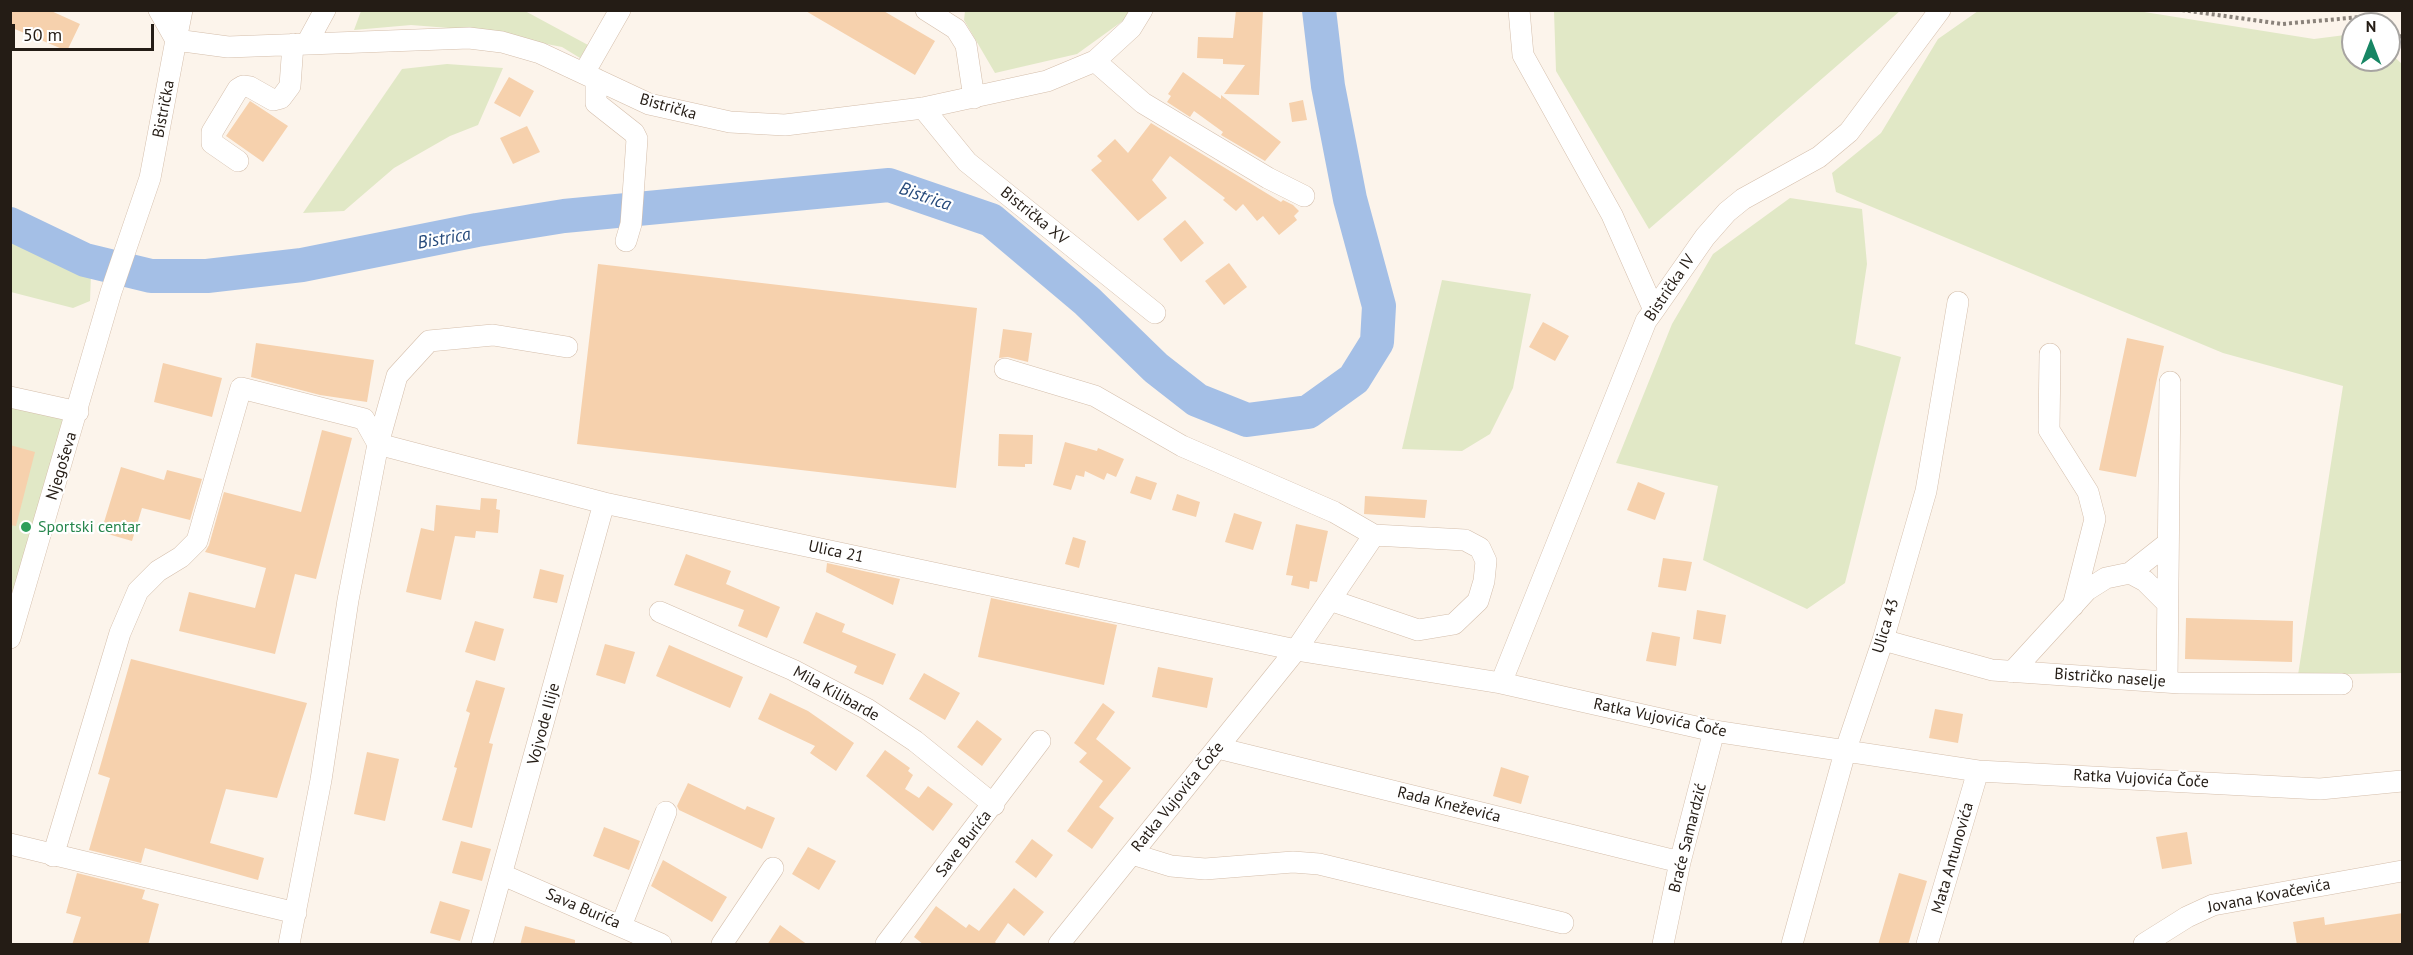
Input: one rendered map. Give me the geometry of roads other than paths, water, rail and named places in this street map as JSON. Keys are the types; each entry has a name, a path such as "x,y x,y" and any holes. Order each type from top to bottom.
{"street":[{"path":"159,10 176,40"},
{"path":"176,40 182,10"},
{"path":"238,161 212,143 212,132 238,89 243,86 273,100 280,98 290,86 300,43 325,10"},
{"path":"620,10 590,76 596,103 634,133 637,139 636,172 628,233"},
{"path":"926,10 956,29 966,45 974,98"},
{"name":"Bistrička","path":"111,292 150,178 176,40 228,47 469,38 502,42 540,54 649,104 730,122 784,125 923,108 1047,81 1095,61 1131,28 1142,10"},
{"path":"1519,10 1523,55 1612,215 1654,310"},
{"name":"Bistrička IV","path":"1501,683 1646,321 1705,237 1727,212 1743,200 1819,157 1849,132 1940,10"},
{"path":"1095,61 1143,103 1268,178 1304,196"},
{"name":"Bistrička XV","path":"923,108 966,162 1155,314"},
{"name":"Njegoševa","path":"10,638 78,412 111,292"},
{"name":"Ulica 43","path":"1792,945 1845,752 1883,640 1926,491 1958,302"},
{"path":"289,945 321,780 348,600 378,444 397,376 429,341 493,335 567,347"},
{"path":"2050,354 2049,430 2088,492 2095,519 2073,606"},
{"path":"1005,369 1095,396 1182,446 1334,512 1374,535 1465,540 1480,548 1486,561 1485,581 1478,601 1454,624 1418,630 1330,600"},
{"path":"2167,682 2170,382"},
{"path":"53,856 129,612 138,591 158,571 181,557 197,541 242,388 364,419 378,444"},
{"path":"10,397 78,412"},
{"name":"Ulica 21","path":"378,444 604,503 1296,650"},
{"name":"Vojvode Ilije","path":"482,945 604,503"},
{"path":"1296,650 1374,535"},
{"path":"2012,672 2087,590 2106,578 2130,573 2168,543"},
{"path":"2130,573 2145,581 2168,603"},
{"name":"Mila Kilibarde","path":"660,612 793,670 867,709 915,741 994,805"},
{"name":"Bistričko naselje","path":"1883,640 1992,670 2012,672 2167,682 2342,684"},
{"name":"Ratka Vujovića Čoče","path":"1059,945 1296,650 1501,683 1714,731 1978,771 2320,789 2403,781"},
{"name":"Braće Samardzić","path":"1663,945 1680,862 1714,731"},
{"name":"Save Burića","path":"886,945 994,805 1040,741"},
{"name":"Rada Kneževića","path":"1218,748 1680,862"},
{"name":"Mata Antunovića","path":"1927,945 1978,771"},
{"path":"621,926 666,812"},
{"path":"10,844 296,913"},
{"path":"1132,854 1171,866 1204,869 1293,862 1319,864 1563,922"},
{"path":"722,945 773,868"},
{"name":"Jovana Kovačevića","path":"2144,945 2187,917 2213,905 2403,871"},
{"name":"Sava Burića","path":"503,875 661,945"}],"waterway":[{"name":"Bistrica","path":"10,224 85,260 151,276 207,276 302,265 477,230 564,216 889,185 991,220 1087,301 1156,368 1197,400 1247,420 1308,412 1354,379 1377,342 1379,306 1350,199 1328,86 1319,10"}],"place":[{"name":"Sportski centar","path":"26,527"}]}
